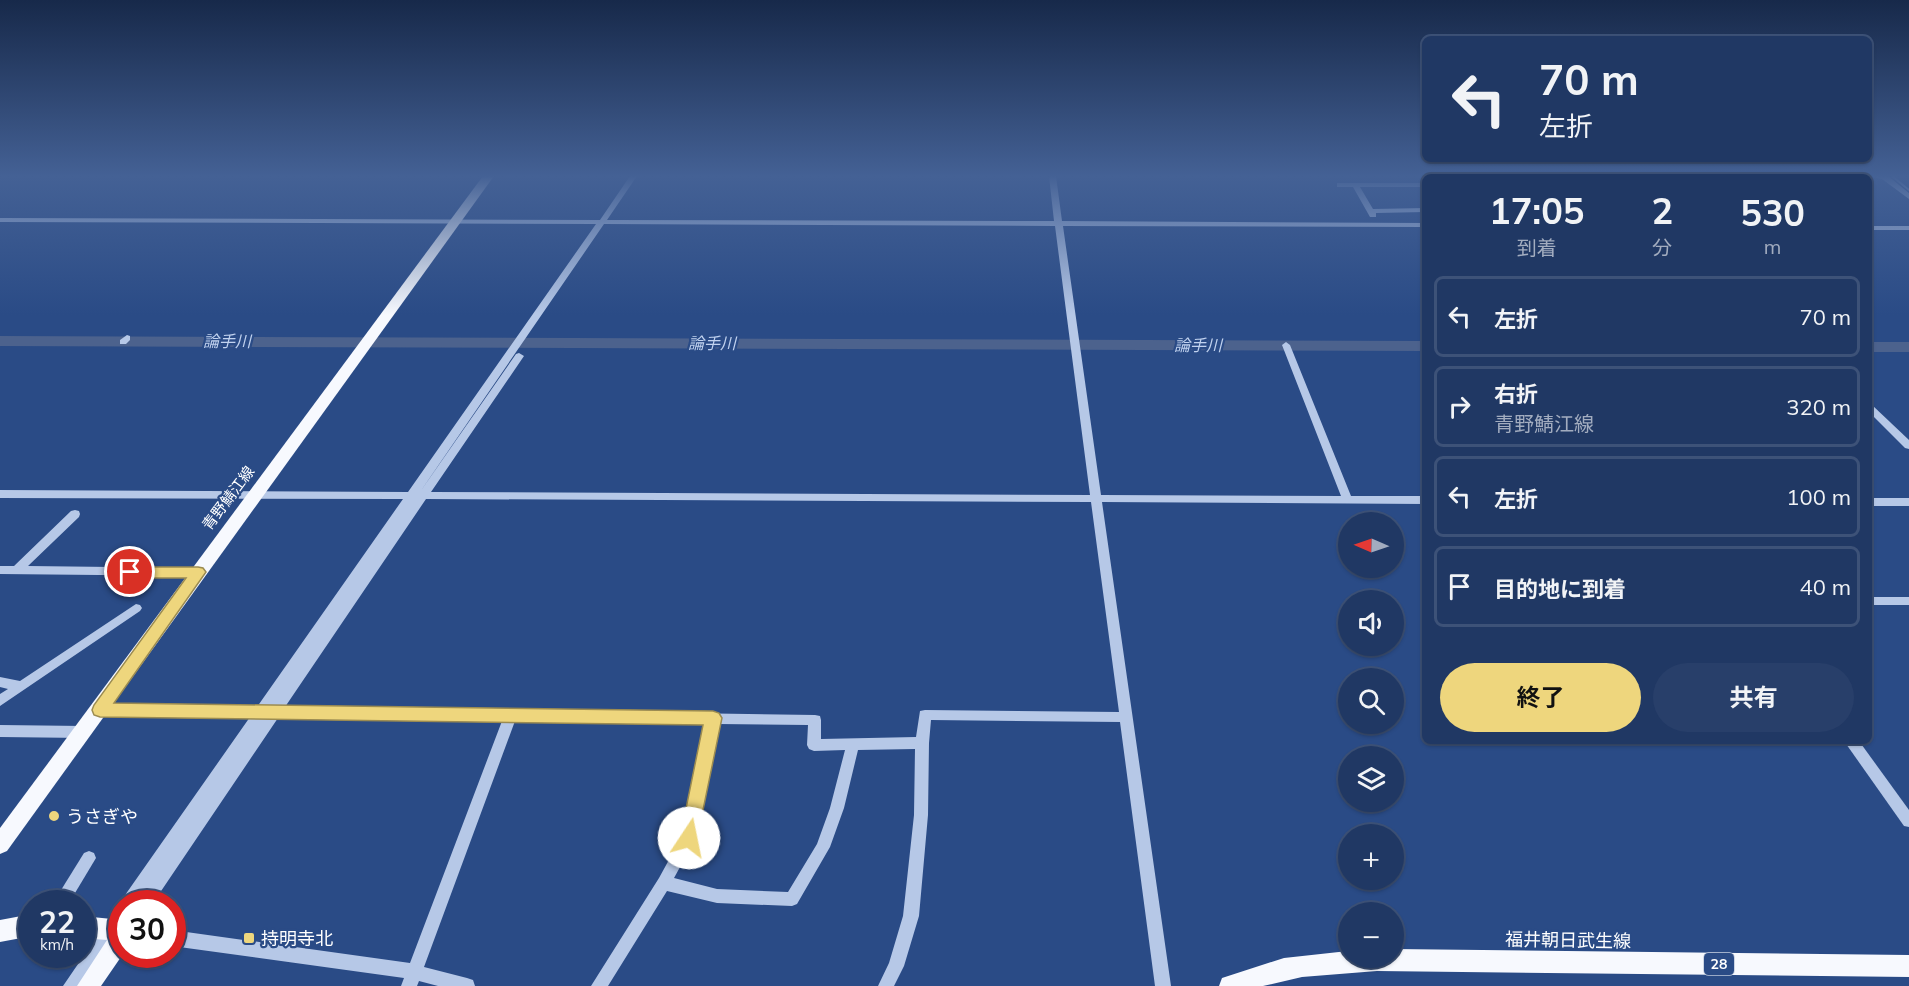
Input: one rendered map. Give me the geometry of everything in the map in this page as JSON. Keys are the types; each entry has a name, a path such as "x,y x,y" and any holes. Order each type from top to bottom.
{"main road":[{"name":"青野鯖江線","path":"0,844 455,222"},
{"path":"0,931 18,928"},
{"path":"88,986 108,949"},
{"name":"福井朝日武生線","path":"1230,986 1253,976 1307,964 1377,960 1909,966"}],"street":[{"path":"137,890 267,712 607,222"},
{"path":"610,222 1422,225"},
{"path":"1058,224 1163,986"},
{"path":"1872,228 1909,228"},
{"path":"1286,346 1347,499"},
{"path":"1872,410 1909,446"},
{"path":"0,494 1422,500"},
{"path":"1872,502 1909,502"},
{"path":"17,570 75,514"},
{"path":"1,571 198,572"},
{"path":"1872,601 1909,602"},
{"path":"0,701 136,608"},
{"path":"0,682 21,686"},
{"path":"100,710 815,720 814,745 922,744"},
{"path":"152,890 267,712"},
{"path":"412,979 511,715"},
{"path":"886,986 896,966 911,916 921,815 922,744 925,715 1125,717"},
{"path":"599,986 664,883 689,838 713,718"},
{"path":"0,731 84,732"},
{"path":"664,883 717,896 792,899 823,847 853,744"},
{"path":"1853,744 1909,821"},
{"path":"69,890 90,858"},
{"path":"186,940 412,979 467,986"},
{"path":"71,986 108,943"}],"waterway":[{"name":"論手川","path":"0,341 1422,346"},
{"name":"論手川","path":"1872,347 1909,347"}],"place":[{"name":"うさぎや","path":"54,816"},
{"name":"持明寺北","path":"249,938"}],"route":[{"path":"130,572 198,572 100,710 713,718 689,838"}]}
